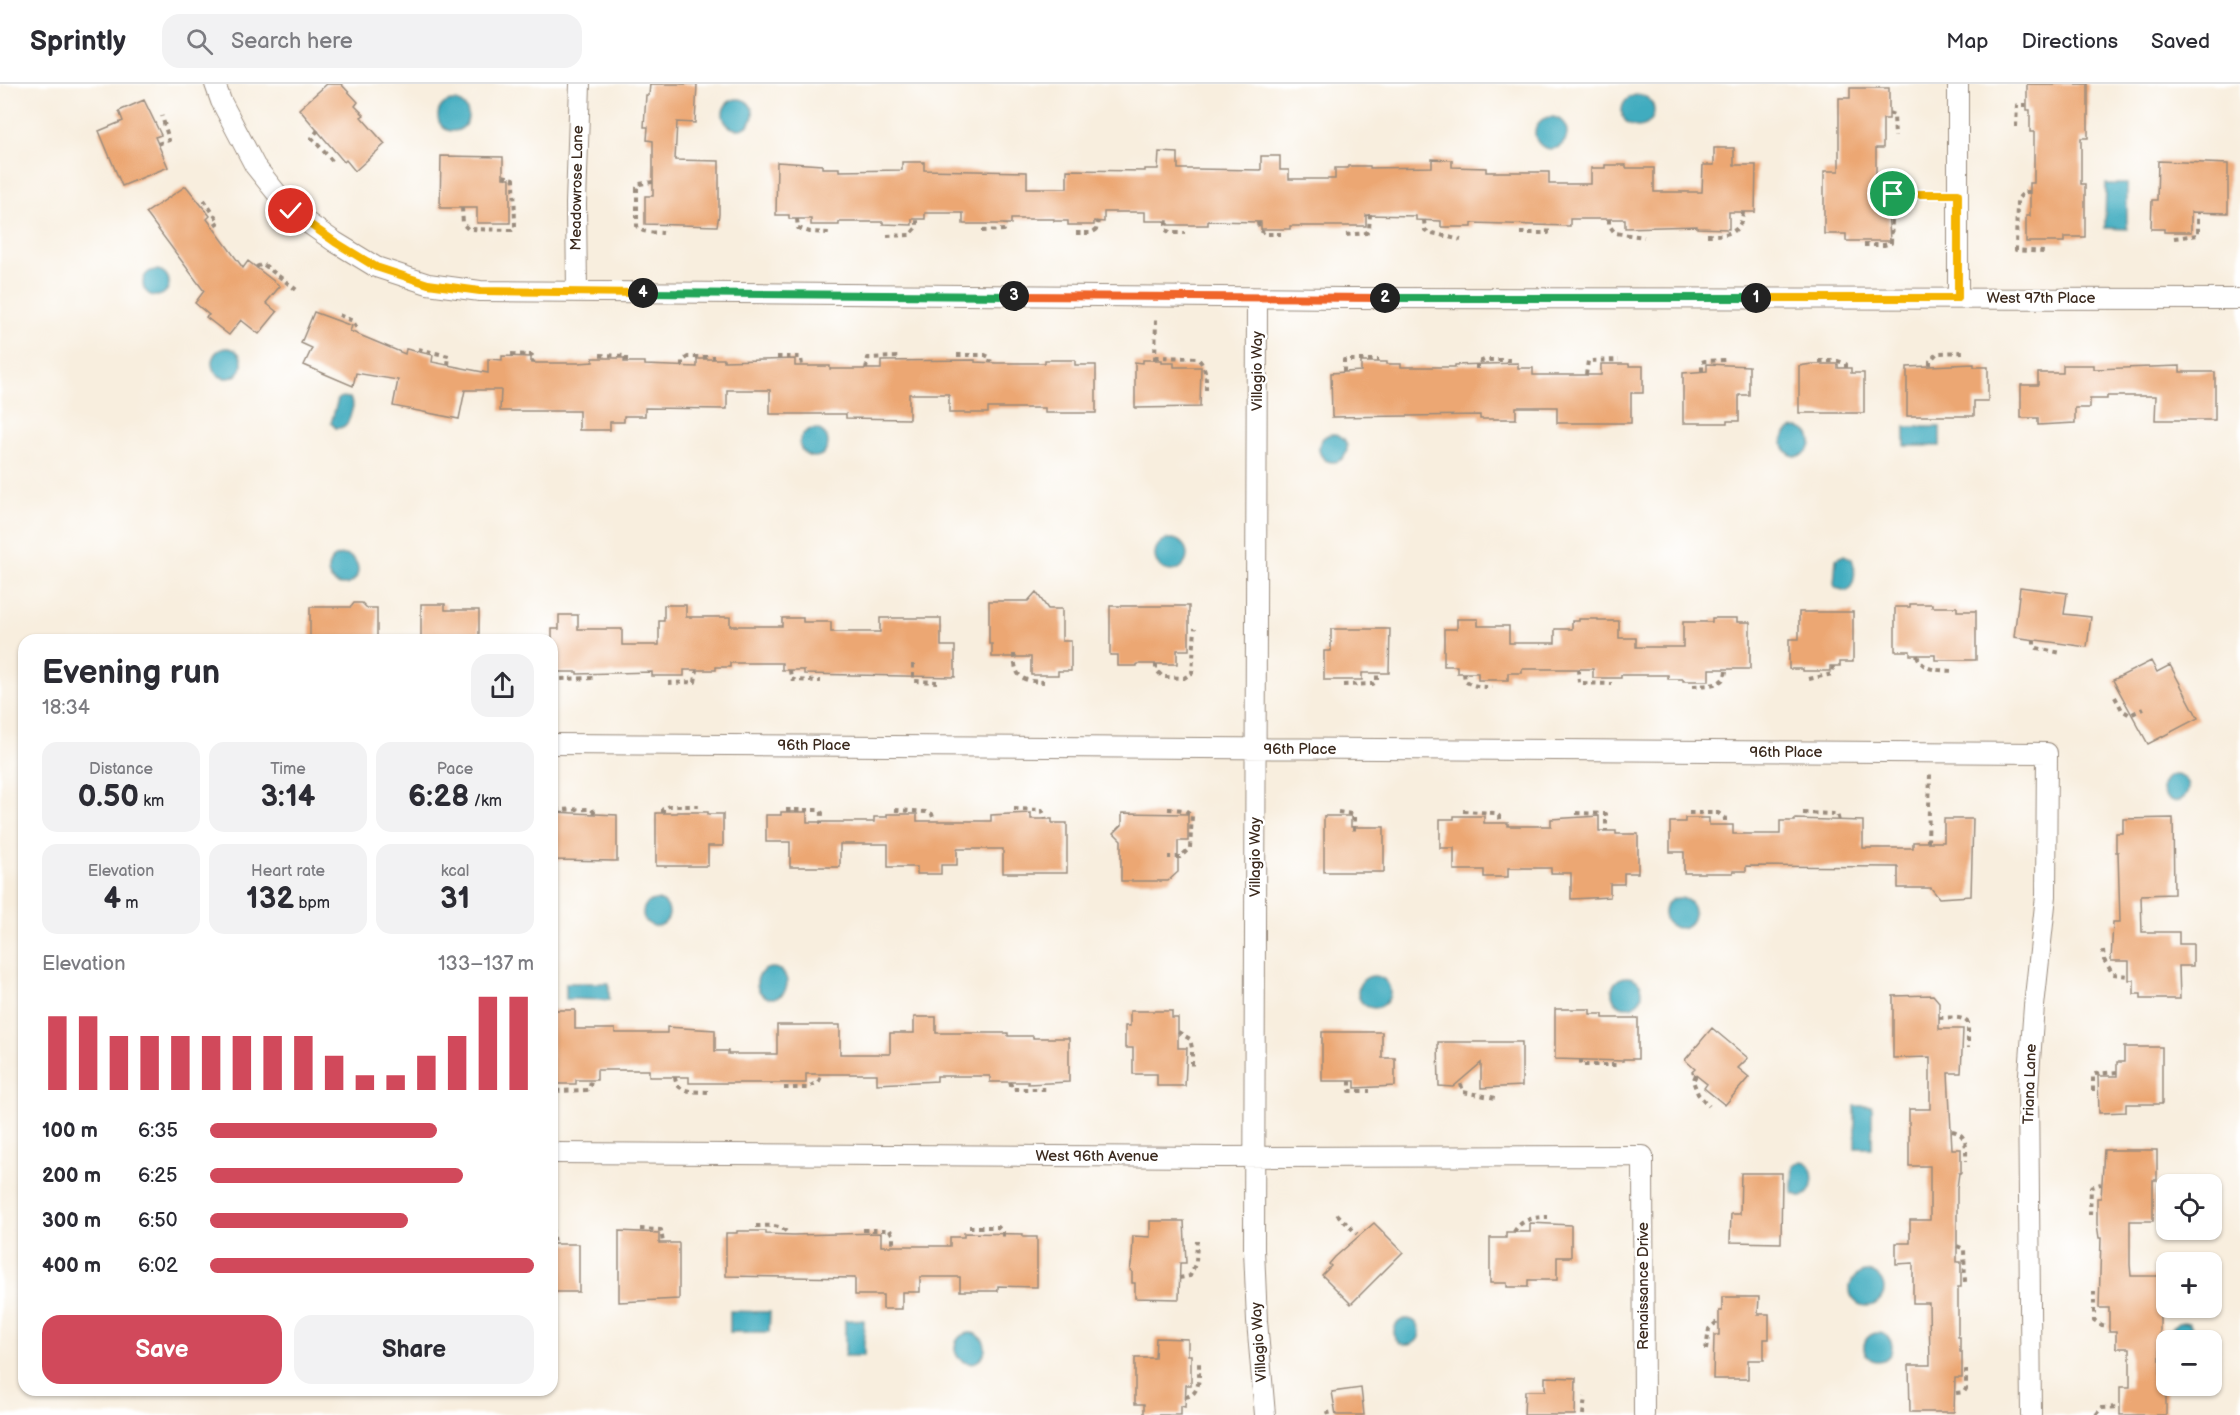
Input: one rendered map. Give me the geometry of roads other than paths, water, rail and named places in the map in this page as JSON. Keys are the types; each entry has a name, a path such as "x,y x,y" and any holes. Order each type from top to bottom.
{"street":[{"name":"West 97th Place","path":"215,84 221,101 255,166 291,211 376,267 428,284 480,291 1257,298 2240,299"},
{"name":"Meadowrose Lane","path":"577,292 576,204 580,84"},
{"path":"1958,84 1958,298"},
{"name":"Villagio Way","path":"1257,298 1254,1249 1265,1415"},
{"name":"96th Place","path":"558,744 2047,753"},
{"name":"Triana Lane","path":"2031,1415 2028,1088 2046,896 2047,753"},
{"name":"West 96th Avenue","path":"558,1153 1255,1157 1643,1156"},
{"name":"Renaissance Drive","path":"1643,1156 1644,1415"}],"water":[{"path":"1638,95 1649,100 1654,111 1649,122 1638,127 1627,122 1622,111 1627,100"},
{"path":"738,99 749,103 753,114 749,125 738,129 727,125 723,114 727,103"},
{"path":"453,101 464,105 468,116 464,127 453,131 442,127 438,116 442,105"},
{"path":"1551,117 1562,122 1567,133 1562,144 1551,149 1540,144 1535,133 1540,122"},
{"path":"2106,184 2127,184 2127,229 2105,228"},
{"path":"156,270 165,274 169,283 165,292 156,296 147,292 143,283 147,274"},
{"path":"227,348 233,349 241,357 241,369 233,377 227,378 221,377 213,369 212,363 213,357 221,349"},
{"path":"350,398 353,406 346,424 336,428 331,423 338,399"},
{"path":"1905,427 1940,427 1940,446 1905,446"},
{"path":"1797,428 1807,432 1811,442 1807,452 1797,456 1787,452 1783,442 1787,432"},
{"path":"814,429 824,433 828,443 824,453 814,457 804,453 800,443 804,433"},
{"path":"1333,434 1343,438 1347,448 1343,458 1333,462 1323,458 1319,448 1323,438"},
{"path":"1171,539 1182,544 1187,555 1182,566 1171,571 1160,566 1155,555 1160,544"},
{"path":"343,555 354,559 358,570 354,581 343,585 332,581 328,570 332,559"},
{"path":"1844,555 1852,559 1854,568 1852,585 1846,591 1836,588 1834,584 1836,559"},
{"path":"2175,775 2184,779 2188,788 2184,797 2175,801 2166,797 2162,788 2166,779"},
{"path":"1679,898 1685,899 1693,907 1693,919 1685,927 1679,928 1673,927 1665,919 1664,913 1665,907 1673,899"},
{"path":"656,900 665,904 669,913 665,922 656,926 647,922 643,913 647,904"},
{"path":"772,968 783,972 787,983 783,994 772,998 761,994 757,983 761,972"},
{"path":"1374,976 1385,981 1390,992 1385,1003 1374,1008 1363,1003 1358,992 1363,981"},
{"path":"1627,977 1638,981 1642,992 1638,1003 1627,1007 1616,1003 1612,992 1616,981"},
{"path":"566,983 609,983 609,1000 566,999"},
{"path":"1855,1106 1872,1106 1872,1148 1855,1148"},
{"path":"1801,1161 1806,1162 1813,1176 1810,1191 1802,1197 1794,1194 1792,1190 1793,1166"},
{"path":"1867,1272 1879,1277 1884,1289 1879,1301 1867,1306 1855,1301 1850,1289 1855,1277"},
{"path":"730,1311 770,1312 769,1332 730,1332"},
{"path":"1407,1319 1417,1322 1420,1332 1417,1342 1407,1345 1397,1342 1394,1332 1397,1322"},
{"path":"845,1320 864,1320 864,1356 845,1356"},
{"path":"2178,1323 2188,1323 2194,1330 2170,1330"},
{"path":"970,1333 981,1337 985,1348 981,1359 970,1363 959,1359 955,1348 959,1337"},
{"path":"1878,1333 1888,1337 1892,1347 1888,1357 1878,1361 1868,1357 1864,1347 1868,1337"}]}
